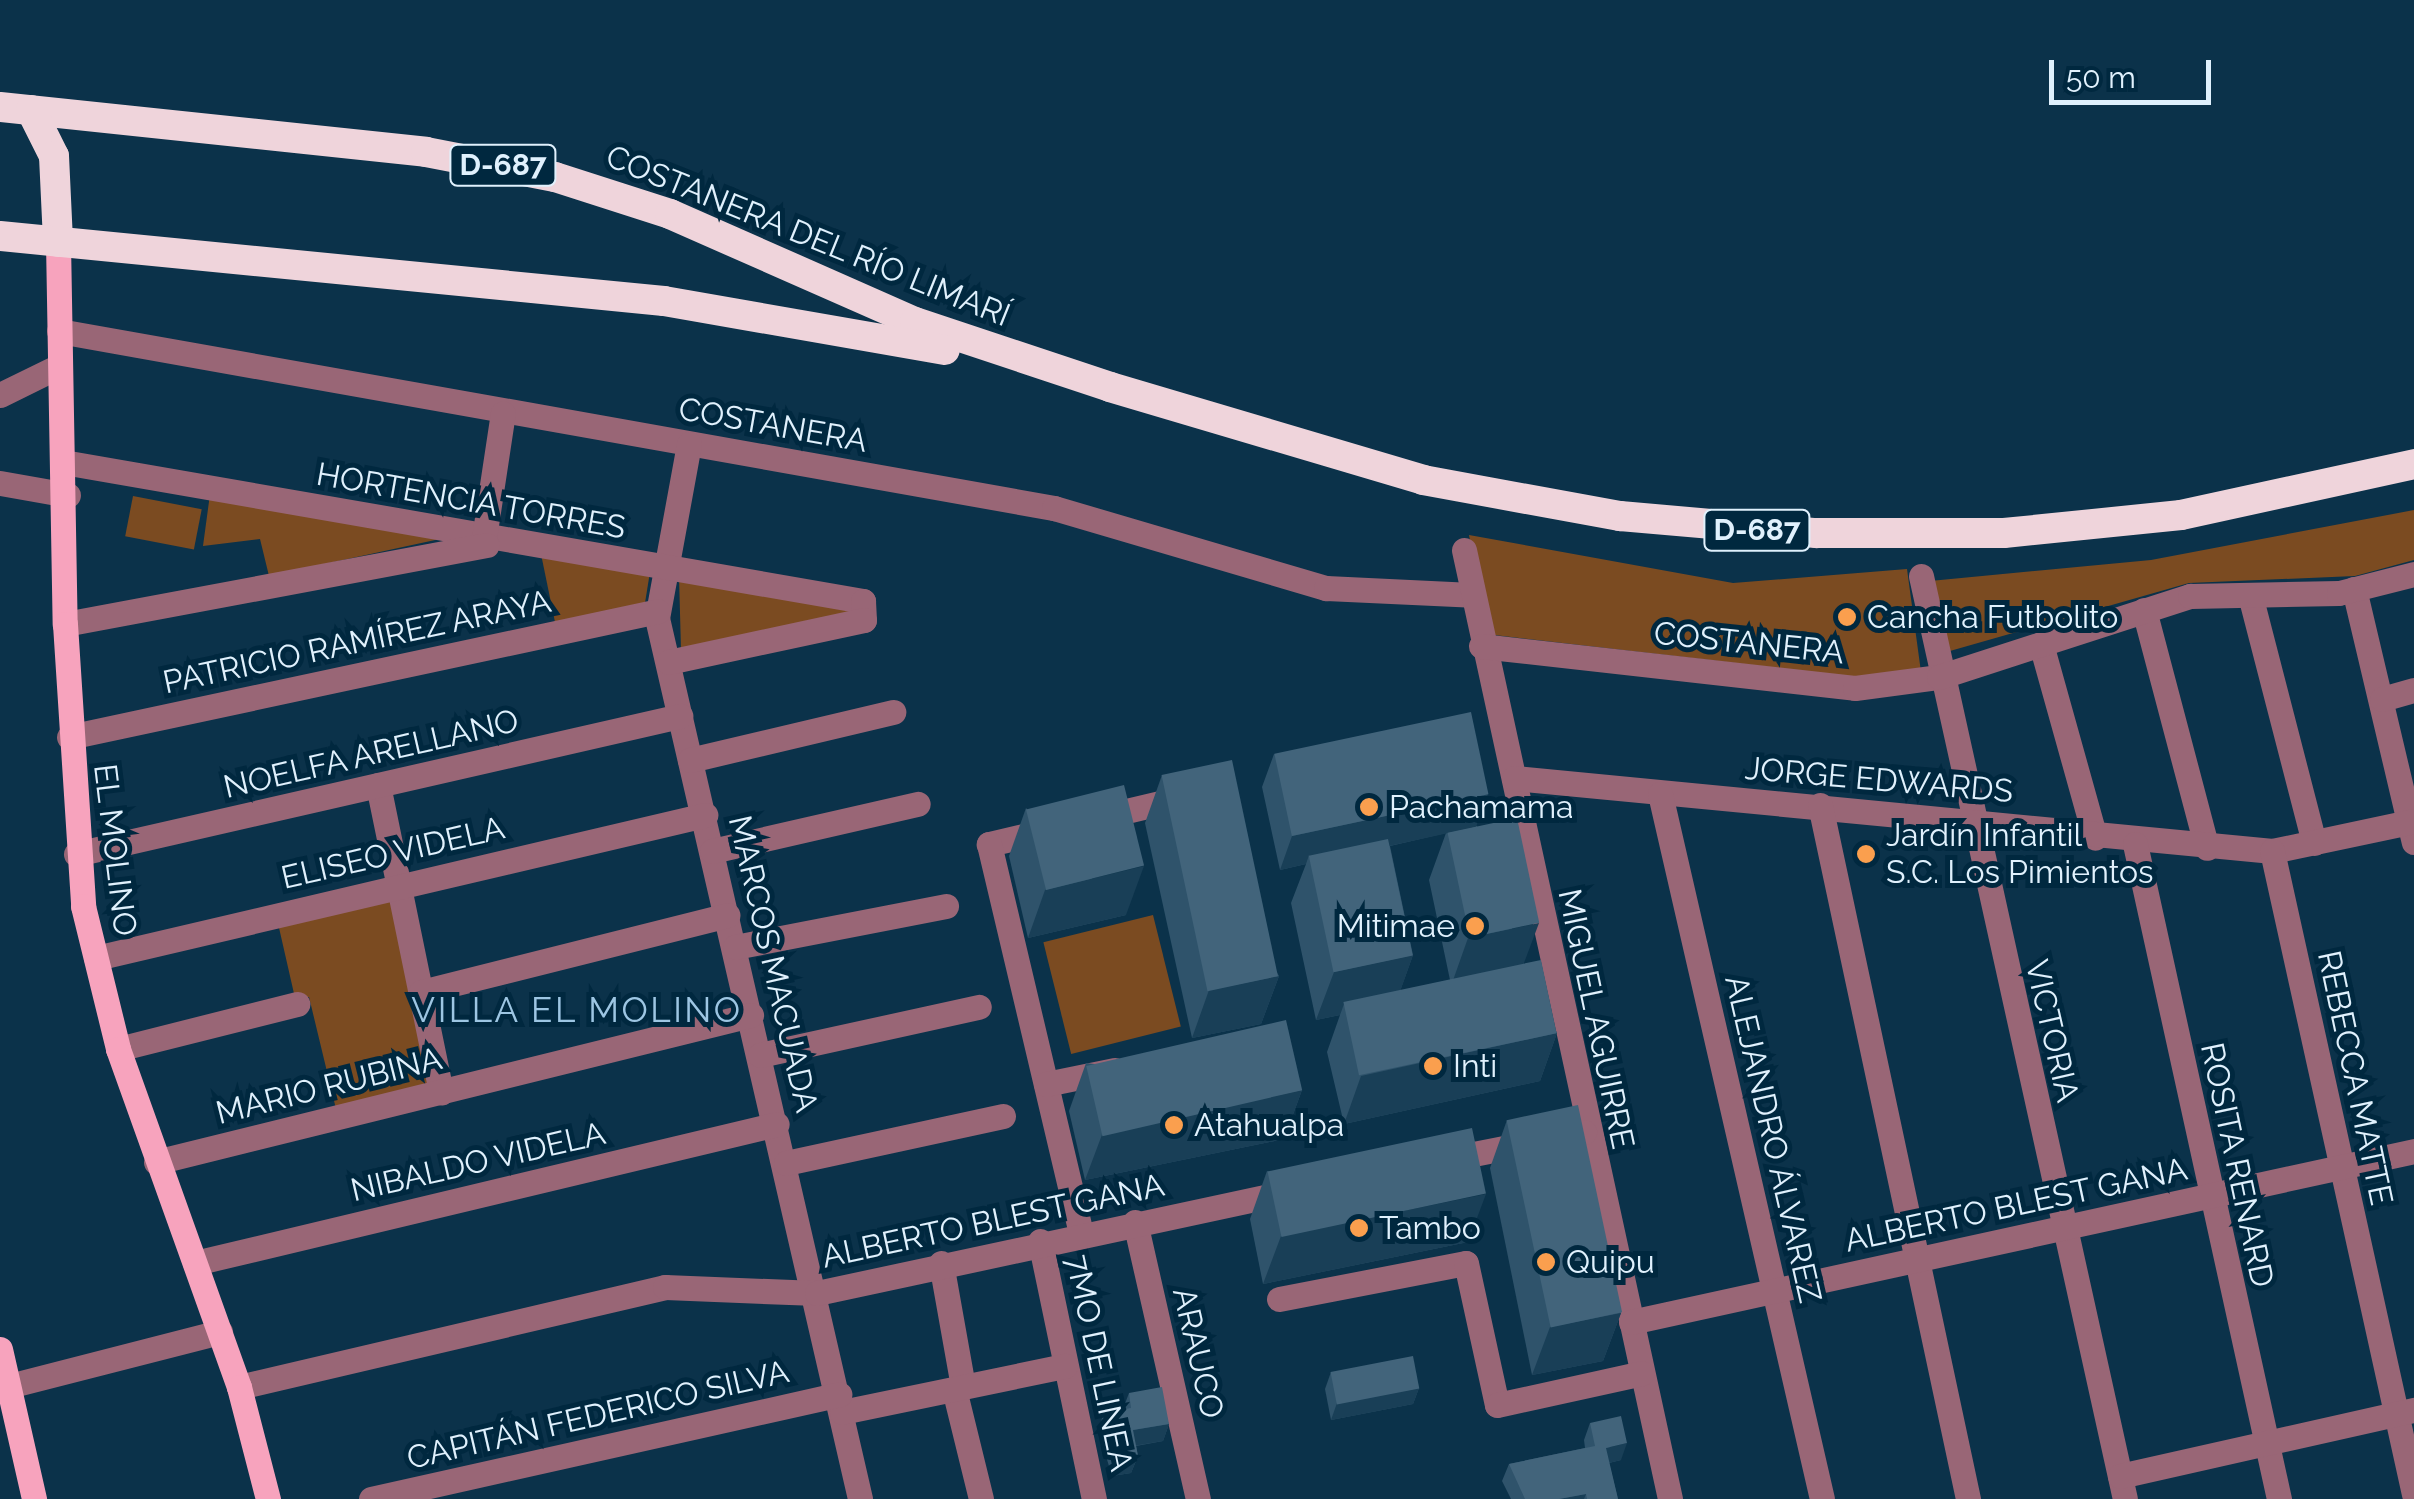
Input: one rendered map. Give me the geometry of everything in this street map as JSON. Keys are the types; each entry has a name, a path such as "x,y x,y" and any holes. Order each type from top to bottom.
{"highway":[{"name":"COSTANERA DEL RÍO LIMARÍ","path":"0,107 426,152 556,177 708,229 915,322 1110,387 1476,492 1754,530 1941,535 2124,523 2414,464"},
{"path":"31,110 54,156 58,242"},
{"name":"COSTANERA DEL RÍO LIMARÍ","path":"0,236 664,301 1110,387"}],"main road":[{"name":"EL MOLINO","path":"58,242 59,366 68,463 65,624 76,854 118,1048 239,1386 268,1499"},
{"path":"0,1349 34,1499"}],"street":[{"name":"COSTANERA","path":"59,331 502,414 1054,508 1326,588 1472,595"},
{"path":"0,395 59,366"},
{"path":"65,624 494,540 502,414"},
{"name":"MARCOS MACUADA","path":"689,444 658,611 860,1499"},
{"name":"HORTENCIA TORRES","path":"68,463 494,540 863,601 864,620 668,662"},
{"path":"2,478 68,495"},
{"name":"MIGUEL AGUIRRE","path":"1464,550 1584,1132 1670,1499"},
{"name":"COSTANERA","path":"1481,646 1855,688 1939,677 2190,596 2354,590 2414,574"},
{"name":"VICTORIA","path":"1921,576 1939,677 2123,1488"},
{"path":"2354,590 2413,828"},
{"path":"2250,595 2314,843"},
{"path":"2144,610 2207,848"},
{"name":"PATRICIO RAMÍREZ ARAYA","path":"69,737 658,611"},
{"path":"2041,644 2095,838"},
{"path":"2382,699 2414,690"},
{"path":"690,760 892,712"},
{"name":"NOELFA ARELLANO","path":"76,854 680,716"},
{"name":"JORGE EDWARDS","path":"1514,778 1660,794 1971,818 2135,844 2272,851 2413,828"},
{"path":"378,785 441,1092"},
{"path":"1081,1232 989,844 1209,791"},
{"name":"ALEJANDRO ÁLVAREZ","path":"1660,794 1822,1499"},
{"path":"712,851 918,804"},
{"path":"1820,805 1968,1499"},
{"name":"ELISEO VIDELA","path":"96,958 705,815"},
{"name":"ROSITA RENARD","path":"2135,844 2209,1196 2279,1499"},
{"name":"REBECCA MATTE","path":"2272,851 2342,1167 2405,1412 2414,1494"},
{"path":"735,947 946,906"},
{"path":"421,992 727,915"},
{"path":"118,1048 297,1004"},
{"path":"760,1055 980,1007"},
{"name":"MARIO RUBINA","path":"156,1162 751,1016"},
{"path":"1046,1084 1141,1065"},
{"path":"786,1163 1003,1116"},
{"name":"NIBALDO VIDELA","path":"195,1263 777,1124"},
{"path":"1408,1167 1584,1132"},
{"name":"ALBERTO BLEST GANA","path":"1631,1322 2414,1151"},
{"name":"ALBERTO BLEST GANA","path":"239,1386 665,1287 816,1293 1040,1240 1311,1187"},
{"name":"ARAUCO","path":"1135,1222 1198,1499"},
{"name":"7MO DE LINEA","path":"1040,1240 1094,1499"},
{"path":"941,1263 958,1388 981,1499"},
{"path":"1279,1299 1466,1263 1497,1404 1642,1373"},
{"path":"9,1386 220,1332"},
{"name":"CAPITÁN FEDERICO SILVA","path":"371,1499 841,1403 958,1388 1065,1366"},
{"path":"2123,1488 2266,1444 2405,1412"}],"shaded area":[{"path":"210,494 449,537 269,576 260,539 203,546"},
{"path":"133,496 202,509 194,550 125,536"},
{"path":"2414,510 2414,560 2355,576 2189,583 1943,653 1930,581 2151,560"},
{"path":"1469,535 1733,583 1907,569 1921,672 1856,677 1486,634"},
{"path":"541,554 650,572 644,609 556,627"},
{"path":"679,576 851,604 853,617 681,650"},
{"path":"393,895 433,1085 336,1109 309,997 295,998 277,919"},
{"path":"1153,915 1181,1027 1071,1054 1043,942"}],"building":[{"path":"1471,712 1488,794 1292,836 1274,754"},
{"path":"1232,760 1278,976 1208,991 1162,775"},
{"path":"1124,785 1144,866 1046,890 1026,809"},
{"path":"1517,818 1539,923 1470,937 1448,833"},
{"path":"1388,839 1413,955 1334,972 1309,856"},
{"path":"1541,960 1557,1033 1359,1075 1343,1002"},
{"path":"1286,1020 1302,1090 1102,1136 1086,1066"},
{"path":"1578,1105 1622,1312 1551,1328 1507,1120"},
{"path":"1472,1128 1486,1194 1281,1237 1268,1171"},
{"path":"1413,1356 1419,1388 1337,1404 1331,1372"},
{"path":"1162,1387 1169,1424 1133,1430 1138,1456 1119,1459 1104,1413 1131,1408 1129,1393"},
{"path":"1621,1416 1627,1443 1606,1448 1618,1499 1587,1499 1586,1494 1525,1499 1509,1464 1595,1446 1590,1423"}],"place":[{"name":"Cancha Futbolito","path":"1847,617"},
{"name":"Pachamama","path":"1369,807"},
{"name":"Jardín Infantil S.C. Los Pimientos","path":"1866,854"},
{"name":"Mitimae","path":"1475,926"},
{"name":"Inti","path":"1433,1066"},
{"name":"Atahualpa","path":"1174,1125"},
{"name":"Tambo","path":"1359,1228"},
{"name":"Quipu","path":"1546,1262"}],"district":[{"name":"VILLA EL MOLINO","path":"577,1010"}]}
